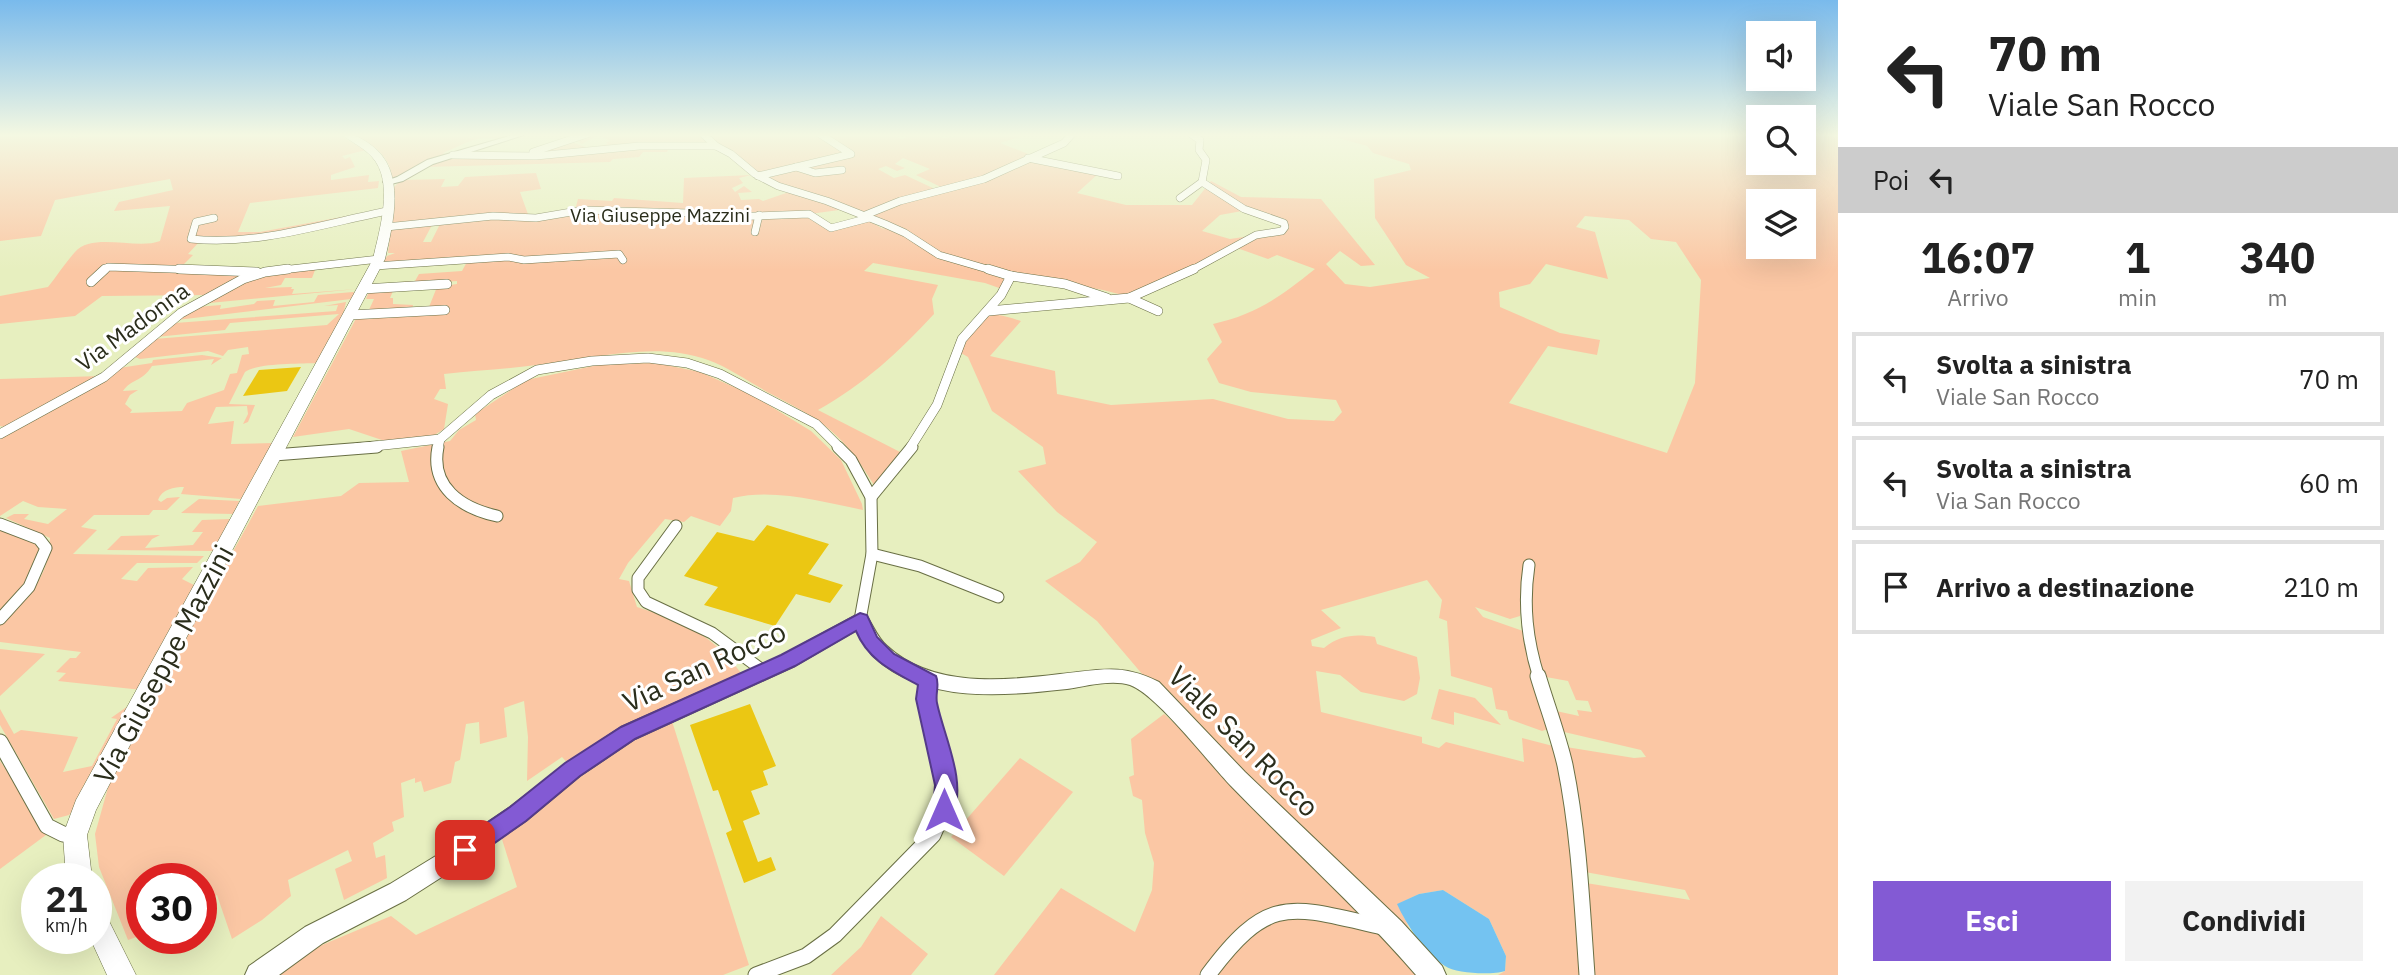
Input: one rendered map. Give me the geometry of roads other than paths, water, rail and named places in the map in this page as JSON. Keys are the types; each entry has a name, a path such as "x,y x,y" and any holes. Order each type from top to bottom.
{"main road":[{"name":"Via Giuseppe Mazzini","path":"78,863 75,835 85,808 377,262 386,219 387,182"},
{"name":"Via San Rocco","path":"258,975 314,935 398,892 465,850 628,733 765,671 860,620"},
{"name":"Viale San Rocco","path":"860,620 870,641 887,660 929,681 994,687 1120,675 1152,687 1237,778 1392,929 1433,975"},
{"path":"112,954 122,975"}],"street":[{"path":"387,182 395,180"},
{"path":"765,180 905,233 939,255 1011,276 1066,284 1112,300"},
{"name":"Via Giuseppe Mazzini","path":"386,219 494,216 536,218 583,210 689,213 728,217 809,215 831,228 866,217 900,201 985,180"},
{"path":"1180,198 1202,183 1203,180"},
{"path":"989,311 1129,298 1208,262 1256,235 1282,230 1286,225 1244,209 1202,183"},
{"path":"755,232 759,215"},
{"path":"214,218 196,222 191,239 216,240 386,219"},
{"name":"Via Giuseppe Mazzini","path":"377,262 508,257 524,260 622,259"},
{"name":"Via Madonna","path":"0,434 112,371 181,313 214,292 265,272 377,262"},
{"path":"91,282 108,267 265,272"},
{"path":"871,497 906,457 943,392 961,339 976,320 989,311 1005,293 1011,276"},
{"path":"363,289 447,284"},
{"path":"1129,298 1158,311"},
{"path":"350,315 445,310"},
{"path":"274,455 421,443 440,439 491,395 537,370 592,361 667,359 720,374 816,424 851,460 871,497 872,554 860,620"},
{"path":"440,439 436,464 442,481 457,497 497,516"},
{"path":"0,523 39,539 46,548 38,574 27,592 0,619"},
{"path":"676,526 638,579 638,590 646,602 712,633 765,671"},
{"path":"872,554 920,566 998,597"},
{"path":"1529,565 1525,624 1564,761 1575,821 1587,975"},
{"path":"755,975 806,956 835,935 933,835 944,810 946,785 926,699 929,681"},
{"path":"0,742 47,826 63,834 75,835"},
{"path":"1208,975 1243,929 1271,913 1301,909 1392,929"}],"water":[{"path":"1443,890 1489,919 1506,956 1505,971 1475,973 1450,969 1438,961 1417,938 1397,904 1419,894"}]}
